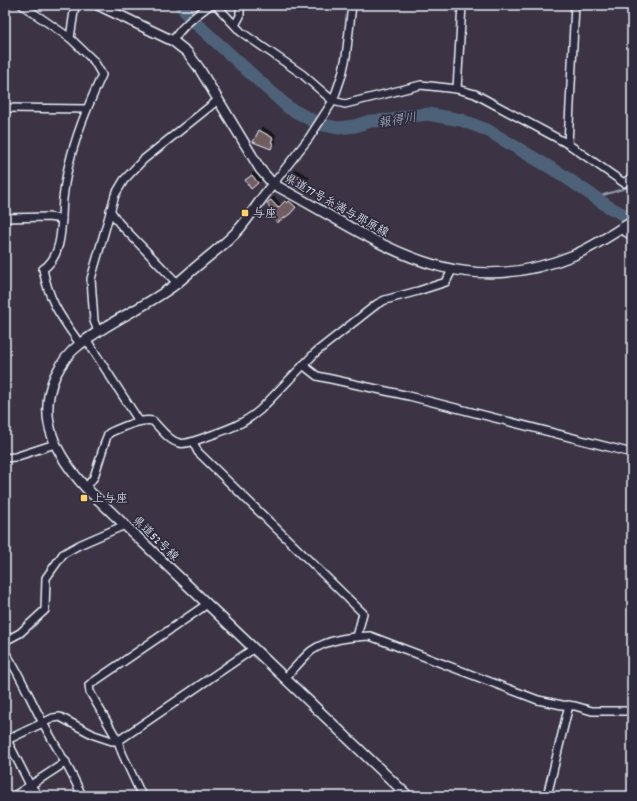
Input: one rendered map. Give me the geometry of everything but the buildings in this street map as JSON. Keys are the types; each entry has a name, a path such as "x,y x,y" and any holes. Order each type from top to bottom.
{"main road":[{"name":"県道77号糸満与那原線","path":"98,5 173,41 193,58 264,175 273,184 397,252 431,265 452,270 482,273 512,272 539,267 575,254 626,225"},
{"name":"県道52号線","path":"273,184 240,228 177,283 160,295 98,331 83,341 71,352 61,364 52,382 47,410 50,429 55,444 63,459 86,488 408,796"}],"street":[{"path":"22,5 70,38 94,61 102,75 86,109 65,180 61,236 50,265 43,269 48,292 57,312 83,341 139,421"},
{"path":"70,38 74,5"},
{"path":"173,41 184,25 210,5"},
{"path":"216,5 242,32 302,74 331,104 345,104 421,85 457,89 475,94 568,144 624,182 632,177"},
{"path":"235,25 240,16 240,5"},
{"path":"273,184 309,138 331,104 342,75 346,57 352,5"},
{"path":"457,89 462,5"},
{"path":"568,144 575,5"},
{"path":"98,331 94,321 91,279 115,195 124,180 143,160 218,100"},
{"path":"5,108 86,109"},
{"path":"110,210 119,223 177,283"},
{"path":"5,218 48,217 62,219"},
{"path":"626,225 632,236"},
{"path":"86,488 94,477 108,434 139,421 148,420 153,421 175,442 180,444 193,442 227,430 251,417 265,405 316,352 346,327 380,302 446,282 452,270"},
{"path":"303,366 317,376 409,396 632,453"},
{"path":"193,442 198,452 362,613 357,637"},
{"path":"5,458 15,457 55,444"},
{"path":"5,641 20,633 46,610 46,578 63,554 79,545 125,525"},
{"path":"142,796 118,741 90,692 89,685 206,603"},
{"path":"285,678 312,650 333,641 349,637 370,636 551,704 569,705 592,711 632,711"},
{"path":"39,796 30,785 5,739 60,716 94,735 112,741 118,741 253,649"},
{"path":"5,652 17,672 43,724 66,762 82,796"},
{"path":"547,796 569,705"},
{"path":"14,796 66,762"}],"waterway":[{"name":"報得川","path":"181,5 189,17 289,108 319,124 338,128 355,126 370,121 392,120 428,114 461,120 487,130 561,174 609,207 632,219"},
{"path":"594,198 632,186"}],"place":[{"name":"与座","path":"245,213"},
{"name":"上与座","path":"84,498"}]}
